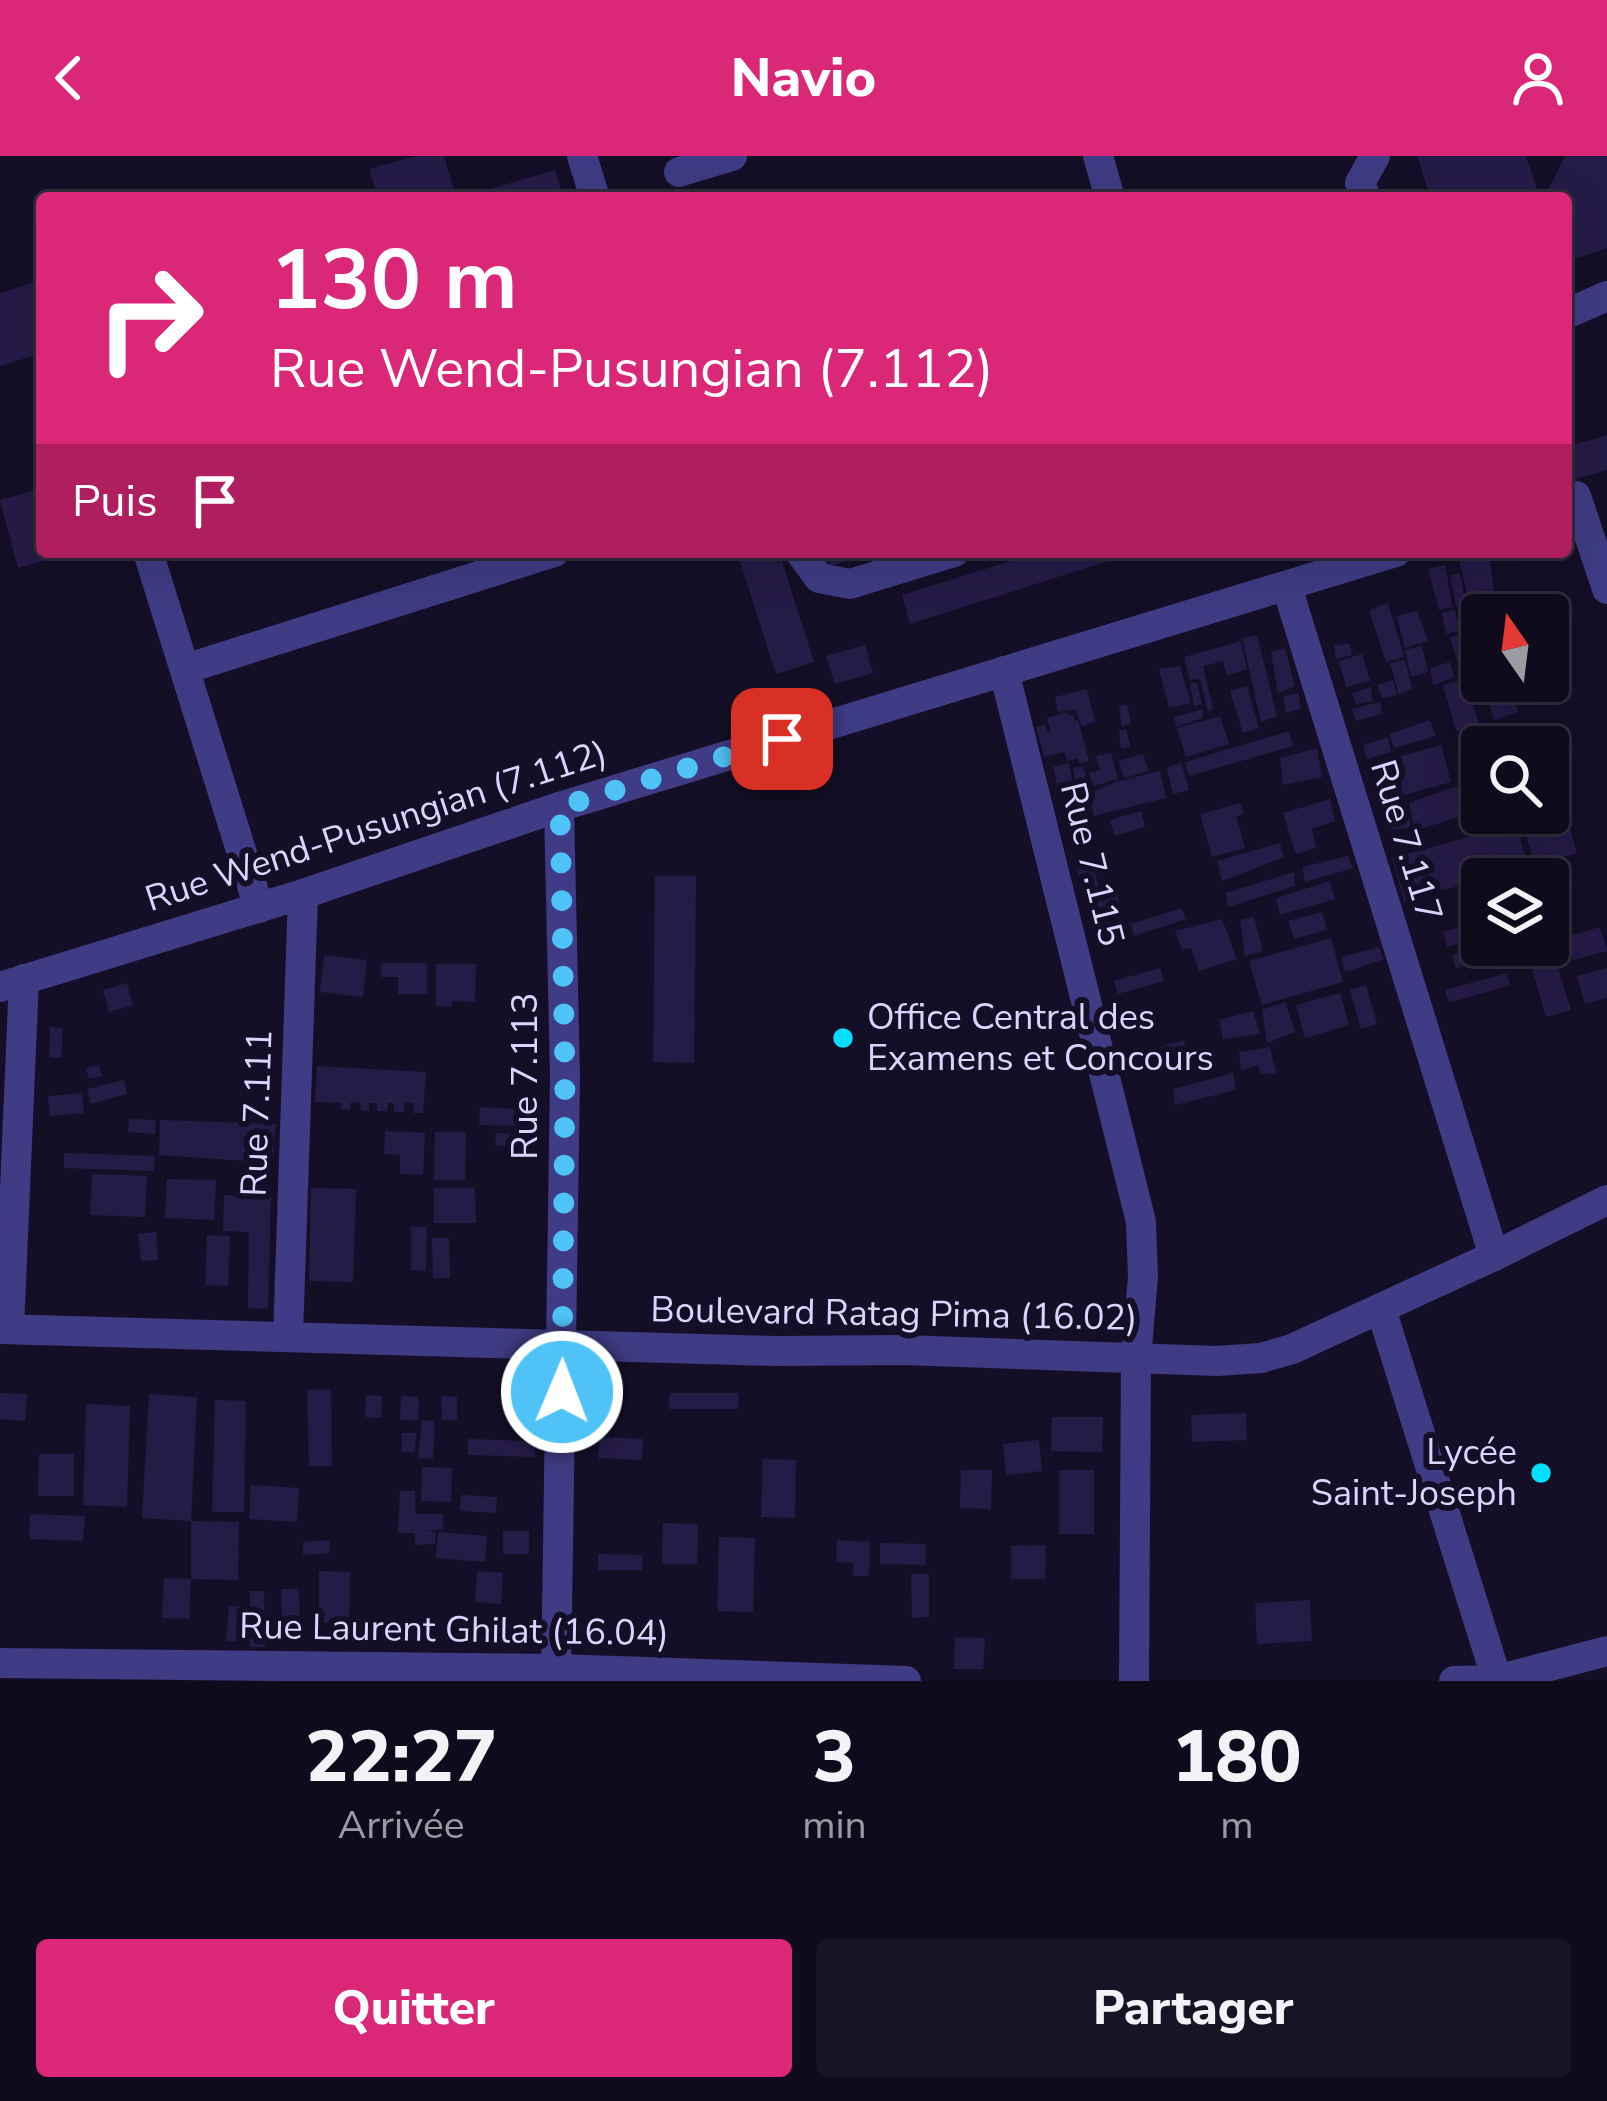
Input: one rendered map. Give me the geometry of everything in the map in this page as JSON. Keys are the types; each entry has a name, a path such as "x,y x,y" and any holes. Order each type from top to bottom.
{"street":[{"path":"583,156 593,192"},
{"path":"680,175 732,156"},
{"path":"1098,156 1108,192"},
{"path":"1364,192 1360,183 1375,156"},
{"path":"1572,311 1607,296"},
{"path":"1572,497 1607,487"},
{"path":"1572,500 1607,589"},
{"path":"150,558 259,908"},
{"path":"185,669 535,558"},
{"path":"804,558 818,578 850,584 934,558"},
{"name":"Rue Wend-Pusungian (7.112)","path":"12,983 303,894 560,807 1377,558"},
{"name":"Rue 7.117","path":"1287,586 1494,1256"},
{"name":"Rue 7.115","path":"1004,671 1142,1222 1136,1359 1134,1681"},
{"name":"Rue 7.113","path":"556,1675 565,1076 560,807"},
{"name":"Rue 7.111","path":"289,1336 303,894"},
{"path":"4,1329 12,983"},
{"name":"Boulevard Ratag Pima (16.02)","path":"4,1329 776,1351 903,1350 1217,1361 1261,1358 1381,1309 1607,1200"},
{"path":"1381,1309 1497,1680"},
{"path":"1454,1681 1497,1680 1607,1651"},
{"name":"Rue Laurent Ghilat (16.04)","path":"0,1663 277,1674 906,1681"}],"building":[{"path":"416,156 444,156 454,192 376,192 369,169"},
{"path":"1417,156 1526,156 1538,192 1518,188 1429,192"},
{"path":"1565,156 1607,156 1607,248 1572,260 1572,192 1547,192"},
{"path":"555,170 561,192 483,192"},
{"path":"36,282 36,355 0,366 0,293"},
{"path":"1607,435 1607,470 1572,480 1572,445"},
{"path":"36,490 36,558 52,558 18,568 0,500"},
{"path":"739,558 781,558 814,662 776,674"},
{"path":"828,558 857,558 830,566"},
{"path":"1020,558 1118,558 910,624 902,595"},
{"path":"1490,558 1494,590 1467,594 1459,560"},
{"path":"1445,565 1453,607 1439,610 1428,569"},
{"path":"1460,573 1461,606 1456,607 1450,575"},
{"path":"1388,603 1404,657 1386,662 1369,610"},
{"path":"1454,609 1461,630 1446,634 1442,613"},
{"path":"1417,611 1428,641 1405,648 1397,616"},
{"path":"1461,634 1461,671 1460,671 1450,637"},
{"path":"1257,635 1277,716 1261,722 1242,638"},
{"path":"1241,641 1247,669 1227,676 1223,661 1203,666 1213,709 1208,712 1200,679 1190,680 1184,657"},
{"path":"1349,643 1352,655 1336,659 1334,646"},
{"path":"865,645 873,673 835,684 826,656"},
{"path":"1422,646 1428,672 1411,677 1405,650"},
{"path":"1285,648 1295,686 1278,694 1271,652"},
{"path":"1362,654 1370,681 1346,687 1339,661"},
{"path":"1405,660 1412,688 1399,695 1390,663"},
{"path":"1450,662 1454,677 1433,685 1430,668"},
{"path":"1180,666 1191,703 1169,708 1159,669"},
{"path":"1393,680 1397,695 1382,698 1377,685"},
{"path":"1461,680 1461,702 1472,702 1479,725 1456,731 1443,685"},
{"path":"1190,683 1197,683 1202,704 1194,706"},
{"path":"1247,686 1259,728 1243,733 1230,691"},
{"path":"1371,687 1373,701 1356,704 1352,693"},
{"path":"1087,689 1095,722 1082,726 1075,709 1058,712 1055,697"},
{"path":"1298,693 1301,709 1286,713 1283,697"},
{"path":"1380,702 1382,714 1356,721 1352,709"},
{"path":"1488,702 1515,702 1518,712 1494,720"},
{"path":"1127,704 1131,723 1122,727 1119,706"},
{"path":"1203,709 1202,718 1176,727 1174,717"},
{"path":"1067,712 1078,720 1089,761 1067,761 1064,752 1044,757 1036,727 1045,725 1047,733 1051,732 1047,718"},
{"path":"1220,716 1229,744 1186,757 1177,728"},
{"path":"1430,720 1436,736 1394,748 1389,734"},
{"path":"1126,729 1131,747 1121,749 1119,731"},
{"path":"1289,731 1293,746 1189,776 1185,762"},
{"path":"1388,737 1391,752 1367,759 1363,745"},
{"path":"1441,745 1451,782 1384,801 1373,764"},
{"path":"1317,748 1322,777 1283,785 1280,758"},
{"path":"1111,753 1118,779 1093,786 1089,773 1100,770 1096,756"},
{"path":"1143,754 1149,771 1124,778 1118,761"},
{"path":"1181,762 1189,790 1173,794 1167,768"},
{"path":"1069,763 1075,791 1060,797 1053,767"},
{"path":"1083,766 1090,788 1078,793 1073,768"},
{"path":"1160,771 1166,798 1094,816 1089,794"},
{"path":"1461,784 1461,816 1415,831 1409,803"},
{"path":"1330,799 1335,821 1312,829 1316,848 1296,854 1283,813"},
{"path":"1406,802 1411,827 1390,830 1383,808"},
{"path":"1241,803 1244,814 1236,816 1245,848 1212,857 1200,814"},
{"path":"1141,811 1145,827 1115,836 1110,820"},
{"path":"1569,824 1577,853 1533,858 1526,834 1569,834"},
{"path":"1480,834 1519,834 1525,858 1461,858 1461,885 1404,901 1392,858"},
{"path":"1280,843 1284,857 1222,881 1217,861"},
{"path":"1090,856 1100,891 1085,896 1074,861"},
{"path":"1348,856 1353,868 1305,882 1302,867"},
{"path":"1294,872 1295,886 1228,907 1226,893"},
{"path":"655,876 696,876 694,1063 653,1062"},
{"path":"1330,881 1335,899 1280,915 1276,898"},
{"path":"1117,894 1121,910 1108,914 1110,921 1094,925 1088,901"},
{"path":"1181,908 1186,919 1134,936 1131,924"},
{"path":"1322,912 1327,930 1294,939 1288,921"},
{"path":"1254,917 1263,951 1245,956 1240,920"},
{"path":"1222,919 1237,959 1199,971 1191,948 1182,950 1175,931"},
{"path":"1461,927 1461,943 1447,947 1443,932"},
{"path":"1600,927 1607,951 1573,960 1569,936"},
{"path":"1331,938 1343,982 1262,1005 1249,961"},
{"path":"1379,947 1384,959 1345,972 1341,957"},
{"path":"1461,952 1463,966 1456,968 1452,955"},
{"path":"324,955 367,960 363,997 320,992"},
{"path":"381,963 427,963 427,994 398,994 398,977 381,977"},
{"path":"436,964 476,964 475,1002 436,1006"},
{"path":"1531,966 1557,966 1571,1010 1546,1017"},
{"path":"1160,968 1164,981 1118,994 1114,981"},
{"path":"1607,968 1607,998 1585,1004 1577,976"},
{"path":"1507,973 1510,985 1449,1003 1445,990"},
{"path":"127,983 133,1005 109,1012 103,990"},
{"path":"1366,985 1377,1024 1361,1029 1350,990"},
{"path":"1340,993 1349,1025 1305,1038 1296,1005"},
{"path":"1285,1002 1295,1032 1267,1043 1262,1010"},
{"path":"1253,1011 1260,1034 1223,1039 1219,1020"},
{"path":"50,1027 63,1028 61,1058 49,1057"},
{"path":"1184,1040 1187,1053 1155,1062 1152,1049"},
{"path":"1270,1047 1276,1073 1261,1074 1258,1065 1241,1071 1239,1052"},
{"path":"99,1065 102,1076 89,1079 86,1068"},
{"path":"317,1066 426,1072 423,1113 413,1113 414,1103 404,1102 404,1112 394,1112 394,1103 388,1103 387,1111 377,1111 377,1103 369,1103 369,1111 360,1110 361,1103 351,1102 350,1110 340,1109 341,1103 315,1102"},
{"path":"1233,1073 1236,1090 1175,1105 1173,1089"},
{"path":"124,1080 127,1094 91,1104 87,1089"},
{"path":"82,1093 84,1113 50,1116 48,1096"},
{"path":"480,1107 519,1109 518,1126 479,1125"},
{"path":"129,1119 156,1120 155,1134 128,1132"},
{"path":"160,1120 276,1124 272,1163 159,1155"},
{"path":"385,1131 425,1133 423,1175 400,1174 400,1155 384,1154"},
{"path":"435,1132 466,1132 465,1180 434,1180"},
{"path":"496,1133 532,1135 532,1148 495,1145"},
{"path":"64,1153 155,1156 154,1171 64,1168"},
{"path":"92,1174 147,1176 145,1217 90,1215"},
{"path":"167,1179 216,1180 214,1220 165,1218"},
{"path":"311,1188 356,1189 353,1282 309,1281"},
{"path":"434,1188 475,1188 476,1223 434,1223"},
{"path":"224,1195 271,1197 268,1309 248,1308 249,1232 223,1231"},
{"path":"411,1227 427,1227 426,1271 411,1270"},
{"path":"156,1232 158,1260 141,1261 138,1234"},
{"path":"207,1235 230,1236 228,1286 205,1285"},
{"path":"432,1238 449,1238 450,1278 433,1278"},
{"path":"331,1389 332,1466 309,1466 307,1390"},
{"path":"0,1393 27,1394 25,1421 0,1419"},
{"path":"669,1393 739,1393 738,1409 669,1409"},
{"path":"149,1394 197,1397 191,1521 142,1518"},
{"path":"366,1395 382,1396 381,1418 365,1417"},
{"path":"401,1396 419,1397 418,1420 400,1420"},
{"path":"441,1396 457,1397 457,1420 442,1420"},
{"path":"215,1400 246,1401 244,1512 212,1512"},
{"path":"86,1404 130,1406 127,1507 83,1505"},
{"path":"1246,1413 1247,1440 1192,1442 1191,1415"},
{"path":"1052,1417 1103,1417 1102,1452 1051,1451"},
{"path":"422,1420 435,1421 433,1459 418,1458"},
{"path":"402,1433 416,1433 415,1452 402,1452"},
{"path":"599,1437 643,1439 642,1460 598,1458"},
{"path":"468,1439 535,1441 535,1457 468,1455"},
{"path":"1039,1440 1042,1471 1006,1475 1003,1444"},
{"path":"39,1454 74,1454 74,1496 38,1496"},
{"path":"763,1459 796,1460 795,1518 761,1517"},
{"path":"422,1467 452,1468 451,1502 421,1501"},
{"path":"961,1470 992,1470 991,1509 960,1508"},
{"path":"1059,1470 1094,1470 1094,1534 1059,1534"},
{"path":"251,1485 299,1488 297,1522 249,1519"},
{"path":"400,1491 415,1491 415,1514 443,1514 443,1530 426,1530 436,1532 435,1544 415,1545 415,1533 398,1533"},
{"path":"461,1495 497,1497 496,1513 460,1511"},
{"path":"30,1514 85,1516 83,1541 29,1539"},
{"path":"191,1521 239,1522 238,1580 191,1579"},
{"path":"663,1523 698,1524 697,1564 662,1564"},
{"path":"503,1531 529,1531 529,1554 503,1554"},
{"path":"438,1532 487,1536 485,1562 436,1558"},
{"path":"719,1537 755,1538 753,1612 717,1611"},
{"path":"329,1540 330,1553 303,1555 303,1542"},
{"path":"837,1540 870,1542 869,1576 853,1576 853,1563 836,1562"},
{"path":"880,1543 926,1544 925,1565 880,1564"},
{"path":"1046,1545 1045,1579 1011,1579 1011,1546"},
{"path":"598,1554 643,1555 642,1570 598,1570"},
{"path":"319,1571 350,1572 349,1623 319,1623"},
{"path":"477,1571 503,1573 501,1604 475,1602"},
{"path":"911,1574 929,1574 929,1617 912,1618"},
{"path":"164,1578 191,1579 189,1619 162,1618"},
{"path":"281,1589 299,1589 300,1636 282,1636"},
{"path":"250,1591 264,1591 265,1647 250,1647"},
{"path":"1310,1600 1312,1641 1257,1644 1255,1603"},
{"path":"229,1606 246,1607 244,1642 226,1641"},
{"path":"955,1637 985,1638 983,1669 954,1669"}],"place":[{"name":"Office Central des Examens et Concours","path":"843,1038"},
{"name":"Lycée Saint-Joseph","path":"1541,1473"}],"route":[{"path":"562,1392 565,1076 560,807 782,739"}]}
